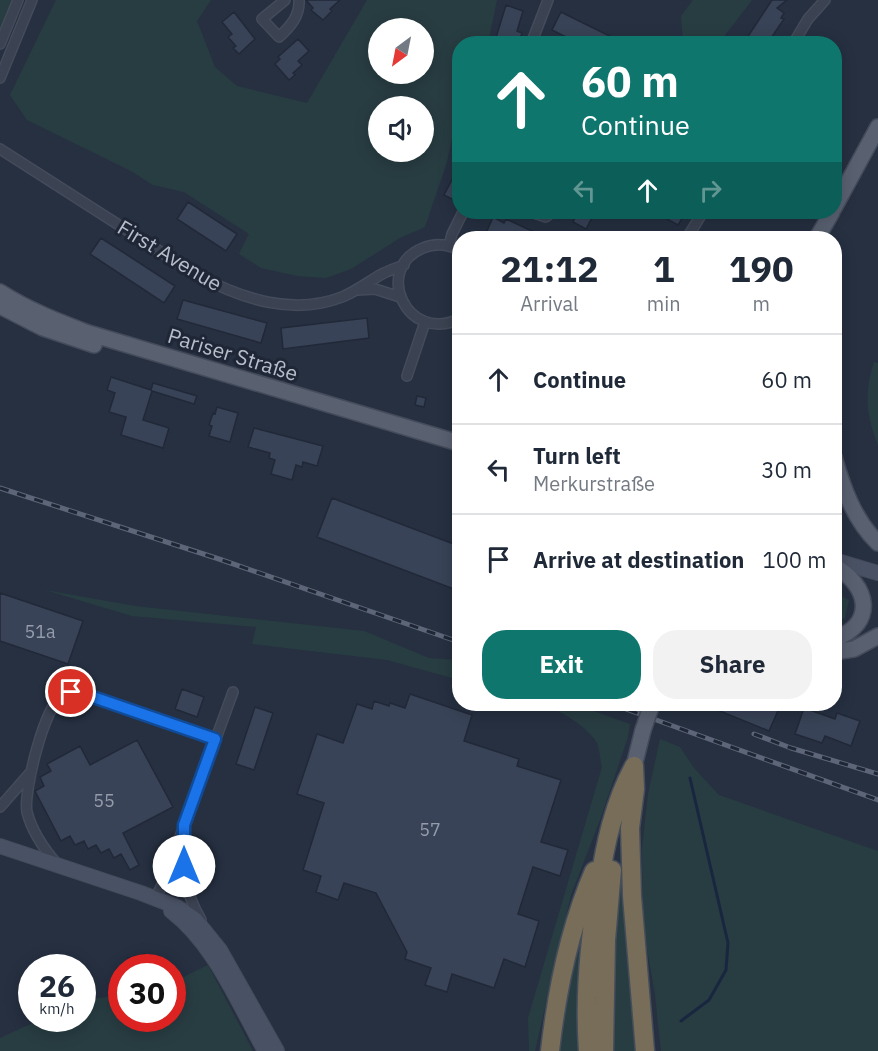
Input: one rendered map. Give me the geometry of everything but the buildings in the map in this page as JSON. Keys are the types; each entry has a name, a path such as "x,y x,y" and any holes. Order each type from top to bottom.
{"highway":[{"path":"588,1051 586,1017 588,960 605,845 621,789 634,766"},
{"path":"604,1051 606,940 615,846 634,766"},
{"path":"634,766 635,789 630,828 632,896 645,1051"},
{"path":"550,1051 563,963 583,895 605,845"}],"main road":[{"path":"842,193 878,127"},
{"name":"Pariser Straße","path":"0,292 47,318 88,333 452,441"},
{"name":"Pariser Straße","path":"0,306 43,328 85,342 452,450"},
{"path":"421,432 452,434"},
{"path":"842,482 854,510 878,543"},
{"path":"842,571 857,584 864,602 861,618 848,633 842,636"},
{"path":"842,651 854,650 878,636"},
{"path":"634,766 650,711"}],"street":[{"path":"0,44 18,0"},
{"path":"0,78 32,0"},
{"path":"285,0 262,19 279,37 296,16 300,8 299,0"},
{"path":"535,36 548,0"},
{"path":"798,36 808,19 825,0"},
{"name":"First Avenue","path":"0,149 197,275 224,289 252,299 280,304 327,302 355,290 383,273 404,265 418,250 428,246 449,246"},
{"path":"452,234 449,246 452,247"},
{"path":"404,265 399,280 400,297 410,312 425,322 443,325 452,322"},
{"name":"First Avenue","path":"355,290 375,289 400,297"},
{"path":"407,376 425,322"},
{"path":"842,556 878,567"},
{"path":"842,562 878,573"},
{"path":"59,866 42,846 27,813 30,773 51,709 62,695 71,692 90,696 215,739"},
{"path":"155,899 232,692"},
{"path":"0,807 30,773"},
{"path":"184,825 186,890 277,1051"},
{"path":"0,846 177,907 195,918 220,950"},
{"path":"155,899 180,919 213,959 265,1051"}],"green space":[{"path":"0,0 14,0 0,32"},
{"path":"56,0 211,0 197,21 215,67 237,86 307,103 367,0 497,0 489,36 452,36 452,138 447,162 425,227 400,238 351,269 326,278 297,276 261,268 239,254 249,234 184,192 153,185 131,171 27,120 10,95"},
{"path":"693,0 752,0 724,36 682,36 681,16"},
{"path":"874,362 878,363 878,445 868,404 869,384"},
{"path":"45,590 135,606 364,631 429,658 452,660 452,678 387,660 252,644 256,627 132,616"},
{"path":"842,596 849,600 845,618 842,619"},
{"path":"557,711 594,711 630,724 628,737 600,820 571,895 535,1051 529,1051 528,1018 602,767 597,743 573,720"},
{"path":"660,739 680,747 694,768 719,795 878,851 878,1051 661,1051 655,995 643,925 642,848 648,794"},
{"path":"626,847 640,1051 611,1051 614,935"},
{"path":"591,886 580,1051 554,1051 558,1014"},
{"path":"208,965 253,1051 0,1051 0,1038 18,1030 18,1032 96,1032 96,998 108,997 108,1032 186,1032 186,976"}],"waterway":[{"path":"681,1021 709,1000 726,970 728,943 690,778"}],"railway":[{"path":"0,488 219,559 452,640"},
{"path":"631,711 878,800"},
{"path":"754,734 791,748 878,774"}],"route":[{"path":"71,692 81,693 215,739 184,825 184,866"}]}
